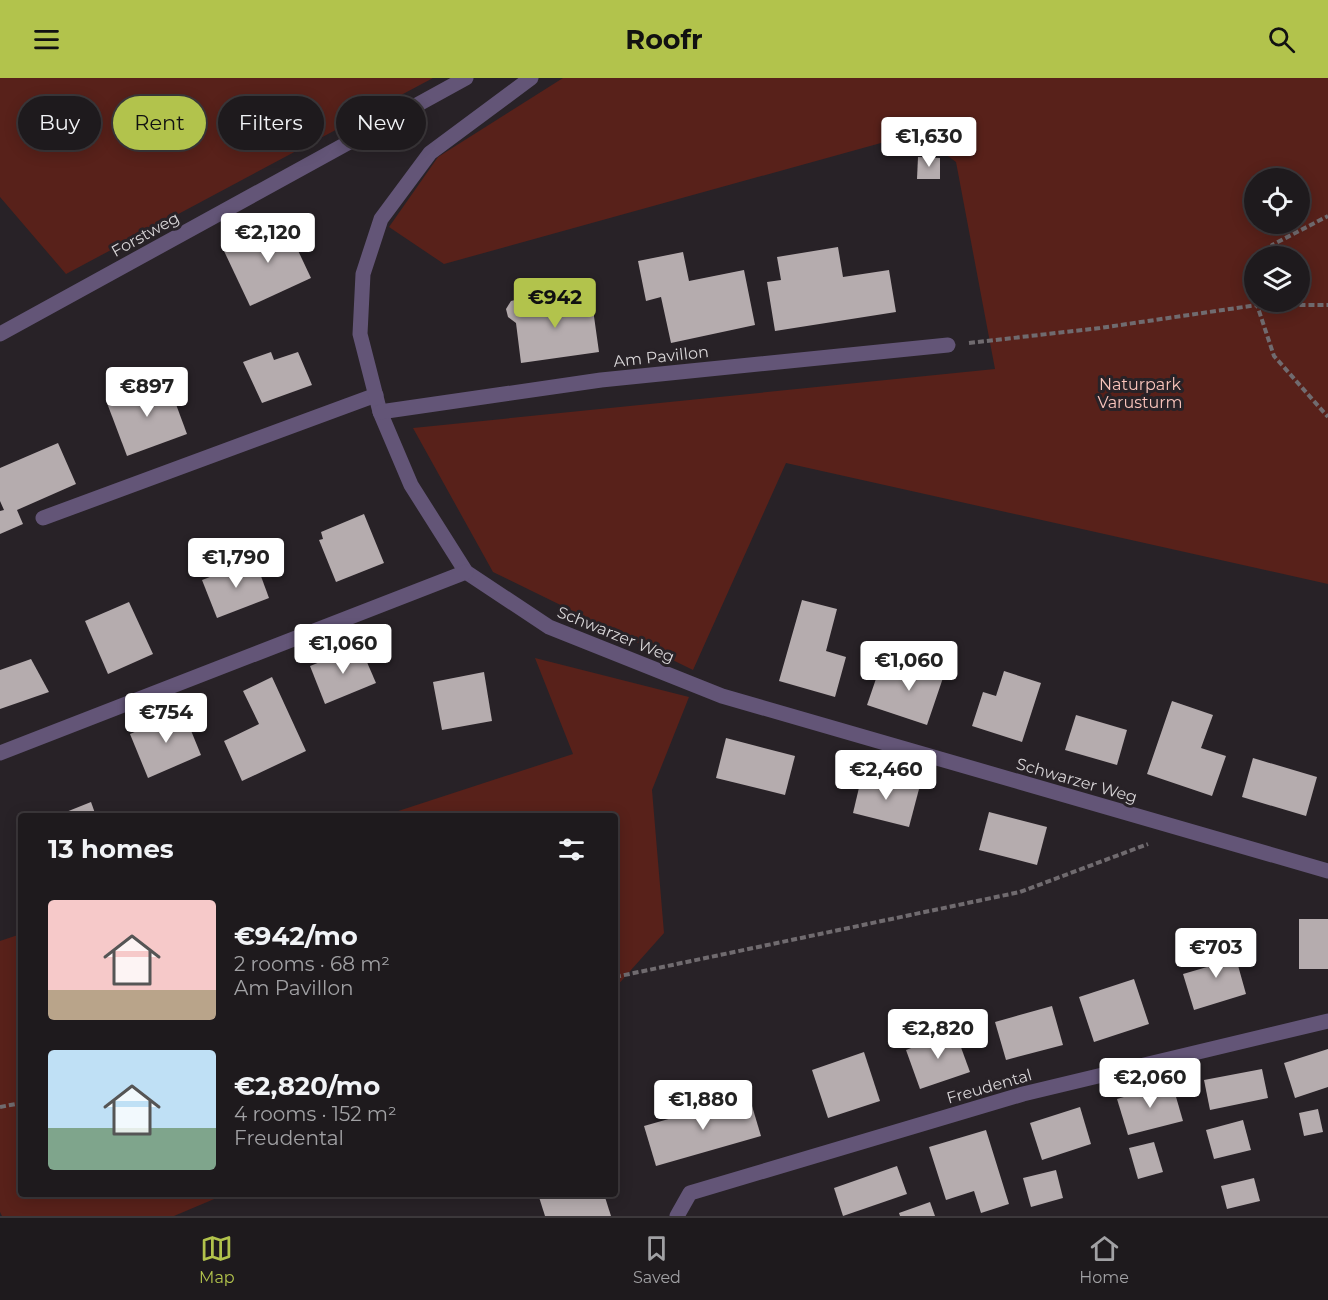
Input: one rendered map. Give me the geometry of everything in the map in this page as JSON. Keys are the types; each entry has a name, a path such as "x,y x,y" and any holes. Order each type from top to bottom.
{"street":[{"name":"Forstweg","path":"0,334 466,78"},
{"name":"Schwarzer Weg","path":"531,78 430,153 381,219 363,274 360,334 380,412 411,485 466,572 549,627 722,696 1328,871"},
{"name":"Am Pavillon","path":"380,412 601,380 948,345"},
{"path":"43,518 376,394"},
{"path":"0,753 466,572"},
{"name":"Freudental","path":"677,1216 690,1193 1023,1094 1328,1021"}],"path":[{"path":"1271,246 1328,216"},
{"path":"1310,304 1328,305"},
{"path":"948,345 1100,328 1244,305"},
{"path":"1260,312 1274,356 1328,417"},
{"path":"618,976 1020,892 1185,830"},
{"path":"0,1107 18,1104"}],"green space":[{"path":"0,78 433,78 399,96 336,96 336,130 324,136 324,96 218,96 218,150 298,150 66,274 0,197"},
{"name":"Naturpark Varusturm","path":"563,78 1328,78 1328,584 786,463 693,670 493,572 413,428 995,369 956,162 917,133 444,264 389,227 438,157"},
{"path":"535,658 689,697 652,790 664,933 618,985 618,813 392,813 573,754"},
{"path":"18,935 18,1197 219,1197 174,1216 2,1216 0,1212 0,941"}],"building":[{"path":"918,157 940,158 940,179 917,179"},
{"path":"285,223 311,278 250,306 224,251"},
{"path":"838,247 843,277 889,270 896,312 775,331 767,282 781,280 777,257"},
{"path":"683,252 689,281 744,270 755,325 671,343 661,297 646,301 638,261"},
{"path":"591,295 599,352 521,363 516,323 508,317 506,309 511,301 519,299 533,305"},
{"path":"271,352 274,360 298,352 312,385 262,403 243,362"},
{"path":"167,380 187,434 127,456 107,403"},
{"path":"58,443 76,484 17,510 23,524 0,534 0,511 4,510 0,501 0,468"},
{"path":"364,514 384,563 336,582 319,540 323,539 321,532"},
{"path":"255,560 269,598 217,618 202,580"},
{"path":"802,600 837,609 826,651 846,657 835,697 779,681"},
{"path":"129,602 153,654 108,674 85,621"},
{"path":"360,646 376,683 325,704 310,666"},
{"path":"31,659 49,692 0,709 0,670"},
{"path":"915,659 946,669 927,725 867,705 879,670 908,679"},
{"path":"1004,671 1041,683 1022,742 972,726 983,692 996,696"},
{"path":"484,672 492,721 442,730 433,682"},
{"path":"272,677 306,751 242,781 224,741 259,724 243,691"},
{"path":"1172,701 1213,715 1201,748 1226,756 1212,796 1147,774"},
{"path":"183,711 201,755 148,778 130,734"},
{"path":"1076,715 1127,730 1117,765 1065,750"},
{"path":"726,738 795,756 785,795 716,778"},
{"path":"1253,758 1317,777 1306,816 1242,797"},
{"path":"862,775 919,789 909,827 853,813"},
{"path":"91,802 95,813 64,813"},
{"path":"989,812 1047,827 1037,865 979,850"},
{"path":"1299,919 1328,919 1328,969 1299,969"},
{"path":"1232,944 1246,994 1194,1010 1183,974 1207,967 1203,952"},
{"path":"1134,979 1149,1024 1094,1042 1079,997"},
{"path":"1052,1006 1063,1045 1006,1060 995,1022"},
{"path":"955,1031 970,1072 920,1089 906,1050"},
{"path":"1328,1049 1328,1087 1295,1098 1284,1063"},
{"path":"864,1052 880,1101 828,1118 812,1070"},
{"path":"1262,1069 1268,1098 1210,1110 1204,1080"},
{"path":"1172,1083 1183,1121 1128,1135 1117,1099"},
{"path":"749,1096 761,1136 656,1166 644,1126"},
{"path":"1080,1107 1091,1144 1042,1160 1030,1123"},
{"path":"1318,1109 1323,1132 1304,1136 1299,1113"},
{"path":"1243,1120 1251,1150 1214,1159 1206,1130"},
{"path":"986,1130 1009,1204 981,1213 974,1191 946,1200 929,1147"},
{"path":"1154,1142 1163,1172 1138,1179 1129,1148"},
{"path":"897,1166 907,1194 843,1216 834,1188"},
{"path":"1056,1170 1063,1198 1031,1207 1023,1178"},
{"path":"1254,1178 1260,1201 1227,1209 1221,1186"},
{"path":"539,1197 605,1197 611,1216 545,1216"},
{"path":"930,1202 935,1216 900,1216 899,1213"}]}
